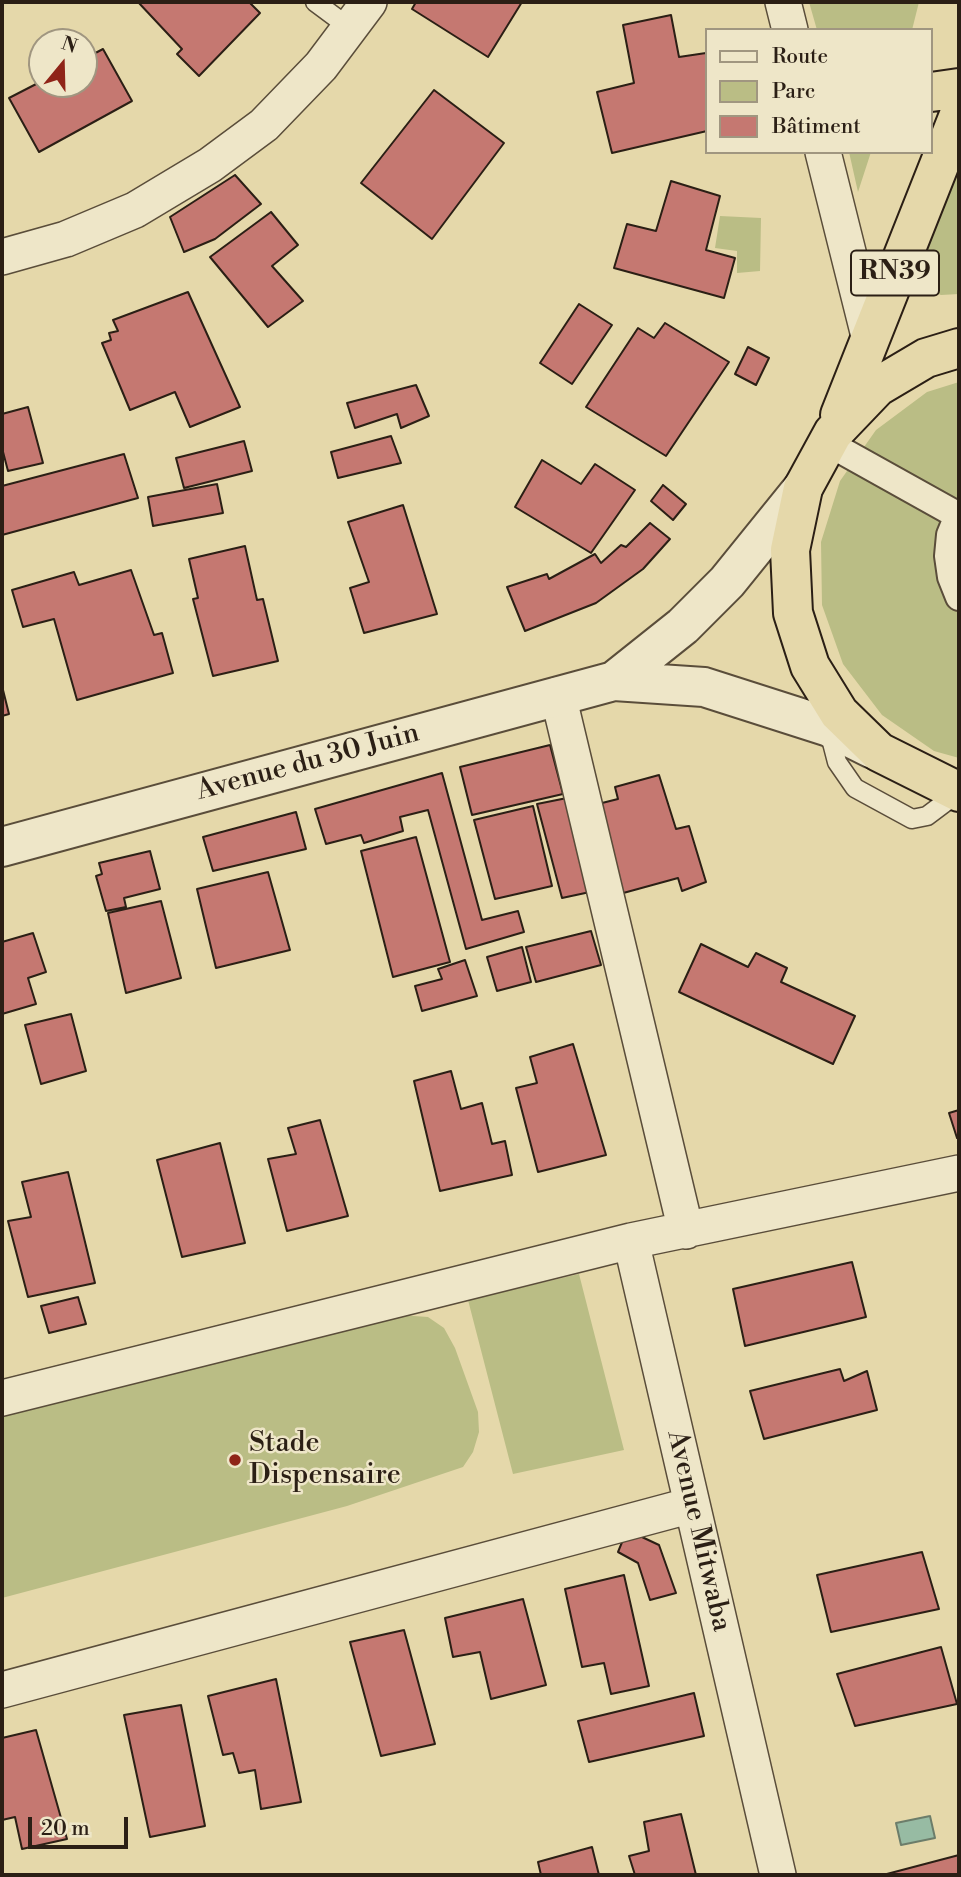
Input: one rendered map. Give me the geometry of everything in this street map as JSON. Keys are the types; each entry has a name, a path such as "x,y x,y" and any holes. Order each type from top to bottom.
{"highway":[{"path":"933,92 959,88"},
{"name":"RN39","path":"959,115 831,438 803,488 790,550 793,613 810,666 839,713 879,752 959,792"},
{"name":"RN39","path":"831,438 877,387 926,358 959,348"}],"street":[{"path":"783,2 790,28"},
{"path":"2,257 66,239 135,210 210,165 264,125 321,66 360,15"},
{"path":"823,154 870,341"},
{"path":"831,438 958,514 948,556 951,577 959,597"},
{"path":"614,681 683,626 718,591 803,488"},
{"path":"614,681 704,687 829,727 879,752"},
{"name":"Avenue du 30 Juin","path":"2,846 614,681"},
{"path":"558,695 686,1231"},
{"path":"2,1398 631,1241 959,1173"},
{"name":"Avenue Mitwaba","path":"631,1241 778,1875"},
{"path":"2,1690 692,1504"}],"lane":[{"path":"315,2 360,15"},
{"path":"829,727 837,762 855,789 912,819 927,816 959,792"}],"green space":[{"path":"809,2 919,2 912,28 816,28"},
{"path":"959,130 959,294 941,295 925,289 915,278"},
{"path":"849,154 870,154 858,192"},
{"path":"720,216 761,218 760,271 737,273 737,251 715,248"},
{"path":"959,382 959,758 934,751 882,715 843,664 822,605 821,542 840,481 876,430 927,392"},
{"path":"579,1274 624,1450 513,1474 468,1300"},
{"name":"Stade Dispensaire","path":"400,1315 428,1317 444,1328 455,1348 478,1412 479,1432 473,1452 463,1467 347,1506 2,1598 2,1413"}],"shaded area":[{"path":"930,1816 935,1838 901,1845 896,1823"}],"building":[{"path":"138,2 249,2 260,13 199,76 177,54 182,49"},
{"path":"416,2 522,2 488,57 412,9"},
{"path":"671,15 679,57 706,53 706,131 612,153 597,92 634,83 623,25"},
{"path":"103,49 132,101 39,152 9,98 28,88 28,98 98,98 98,52"},
{"path":"434,90 504,143 432,239 361,183"},
{"path":"235,175 261,204 215,239 184,252 170,217"},
{"path":"671,181 720,196 706,250 735,258 724,298 614,268 627,224 656,231"},
{"path":"271,212 298,245 272,266 303,301 268,327 210,257"},
{"path":"188,292 240,407 190,427 175,392 130,410 102,343 111,340 109,333 118,331 113,320"},
{"path":"579,304 612,325 572,384 540,363"},
{"path":"665,323 729,362 666,456 586,407 638,328 654,338"},
{"path":"748,347 769,358 756,385 735,374"},
{"path":"416,385 429,416 401,428 397,414 355,428 347,403"},
{"path":"28,407 43,463 8,471 2,448 2,414"},
{"path":"391,436 401,463 338,478 331,452"},
{"path":"244,441 252,471 184,488 176,458"},
{"path":"124,454 138,498 2,535 2,486"},
{"path":"542,460 581,484 595,464 635,490 591,553 515,507"},
{"path":"217,484 223,513 153,526 148,497"},
{"path":"663,485 686,504 673,520 651,501"},
{"path":"403,505 437,614 364,633 350,588 369,582 348,522"},
{"path":"650,523 670,539 643,569 596,603 525,631 507,587 547,574 549,579 595,554 601,563 621,545 626,547"},
{"path":"245,546 257,600 263,599 278,661 213,676 193,599 198,598 189,559"},
{"path":"131,570 154,635 162,633 173,673 77,700 54,619 23,627 12,590 74,572 79,585"},
{"path":"2,686 9,714 2,716"},
{"path":"550,745 563,794 472,815 460,767"},
{"path":"442,773 482,920 518,911 524,932 466,949 428,810 400,817 403,831 364,843 361,835 326,844 315,809"},
{"path":"659,775 676,829 689,826 706,882 682,891 678,878 616,895 590,806 618,799 615,787"},
{"path":"567,798 590,892 562,898 537,804"},
{"path":"533,806 552,886 495,899 474,820"},
{"path":"296,812 306,849 213,871 203,837"},
{"path":"416,837 450,962 393,977 361,851"},
{"path":"150,851 160,889 124,898 126,907 106,911 96,876 102,874 99,863"},
{"path":"268,872 290,950 216,968 197,889"},
{"path":"161,901 181,978 126,993 108,913"},
{"path":"591,931 601,965 536,982 526,947"},
{"path":"33,933 46,972 28,978 36,1004 2,1014 2,942"},
{"path":"701,944 748,967 756,953 787,968 781,982 855,1016 833,1064 679,992"},
{"path":"522,947 531,982 497,991 487,957"},
{"path":"465,960 477,996 422,1011 415,986 442,979 438,969"},
{"path":"71,1014 86,1071 41,1084 25,1025"},
{"path":"573,1044 606,1155 538,1172 516,1088 537,1083 530,1057"},
{"path":"451,1071 461,1109 482,1103 492,1144 505,1141 512,1175 440,1191 414,1081"},
{"path":"959,1110 959,1137 957,1138 949,1113"},
{"path":"320,1120 348,1216 287,1231 268,1159 296,1154 288,1128"},
{"path":"220,1143 245,1243 182,1257 157,1160"},
{"path":"68,1172 95,1283 28,1297 8,1221 31,1217 22,1182"},
{"path":"852,1262 866,1317 745,1346 733,1289"},
{"path":"78,1297 86,1324 49,1333 41,1306"},
{"path":"840,1369 844,1381 867,1371 877,1410 764,1439 750,1391"},
{"path":"627,1530 659,1545 676,1593 650,1600 638,1563 618,1552"},
{"path":"922,1552 939,1609 831,1632 817,1575"},
{"path":"624,1575 649,1686 611,1694 604,1663 582,1667 565,1589"},
{"path":"523,1599 546,1685 491,1699 480,1652 453,1657 445,1618"},
{"path":"404,1630 435,1744 381,1756 350,1642"},
{"path":"941,1647 957,1704 855,1726 837,1674"},
{"path":"276,1679 301,1802 261,1809 255,1770 239,1773 233,1753 223,1755 208,1696"},
{"path":"694,1693 704,1736 589,1762 578,1721"},
{"path":"181,1705 205,1826 150,1837 124,1715"},
{"path":"36,1730 67,1839 22,1849 15,1817 2,1820 2,1738"},
{"path":"681,1814 696,1875 635,1875 629,1856 649,1851 644,1822"},
{"path":"592,1847 599,1875 541,1875 538,1862"},
{"path":"959,1855 959,1875 883,1875"}],"place":[{"name":"Stade Dispensaire","path":"235,1460"}]}
